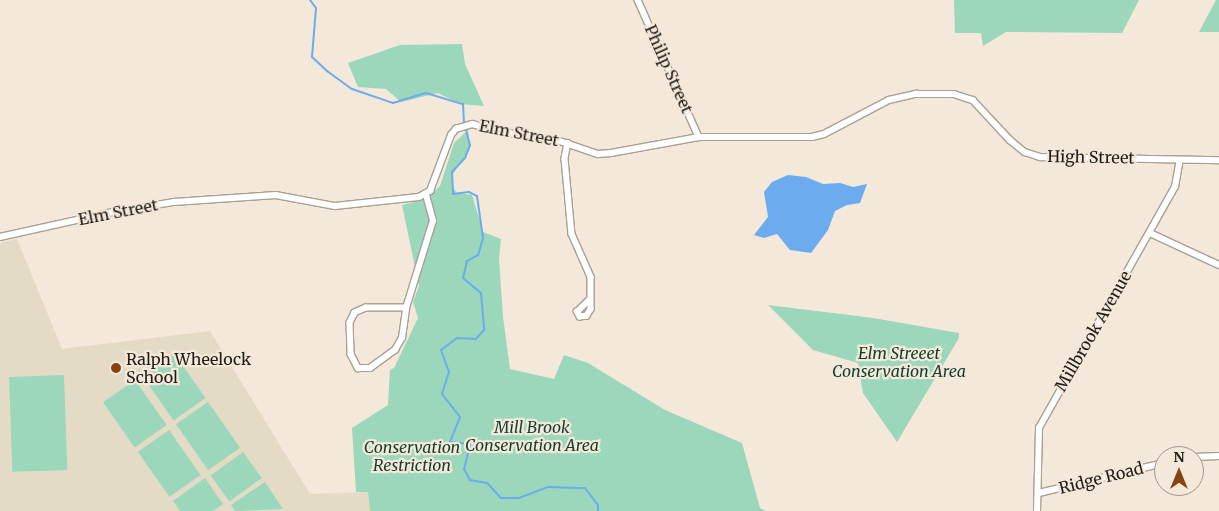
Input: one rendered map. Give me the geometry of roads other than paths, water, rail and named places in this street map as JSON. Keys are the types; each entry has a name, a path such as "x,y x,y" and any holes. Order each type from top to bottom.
{"street":[{"name":"Philip Street","path":"638,0 699,137"},
{"name":"Elm Street","path":"0,237 106,213 174,202 276,194 336,206 426,194 432,185 448,140 456,129 464,126 482,125 518,135 568,143 598,154 699,137 812,137 824,134 898,97 956,94"},
{"name":"High Street","path":"956,94 973,100 1010,140 1025,152 1040,157 1219,160"},
{"path":"568,143 565,159 572,234 591,277 589,300"},
{"name":"Millbrook Avenue","path":"1037,511 1039,493 1039,428 1175,187 1180,160"},
{"path":"406,308 366,308 355,313 350,323 351,354 358,368 370,368 396,350 405,328 406,308 433,221 426,194"},
{"path":"1150,233 1219,265"},
{"path":"1204,457 1219,456"},
{"name":"Ridge Road","path":"1039,493 1154,465"}],"water":[{"path":"788,175 806,177 823,184 840,183 853,187 867,184 860,203 847,205 835,211 828,230 811,253 790,250 777,234 764,238 754,235 768,217 764,192 772,182"}],"waterway":[{"path":"310,0 316,8 312,57 327,71 352,89 393,103 426,93 463,104 464,123"},
{"path":"466,130 470,145 465,158 452,172 453,194 469,192 477,196 483,238 478,255 467,261 463,278 481,293 484,330 476,339 457,338 441,350 449,372 442,394 460,417 450,442 470,444 464,469 470,480 487,483 501,498 519,498 548,487 585,488 598,505 598,511"}],"place":[{"name":"Ralph Wheelock School","path":"116,368"}],"park label":[{"name":"Elm Streeet Conservation Area","path":"899,362"},
{"name":"Mill Brook Conservation Area","path":"532,436"},
{"name":"Conservation Restriction","path":"412,456"}]}
